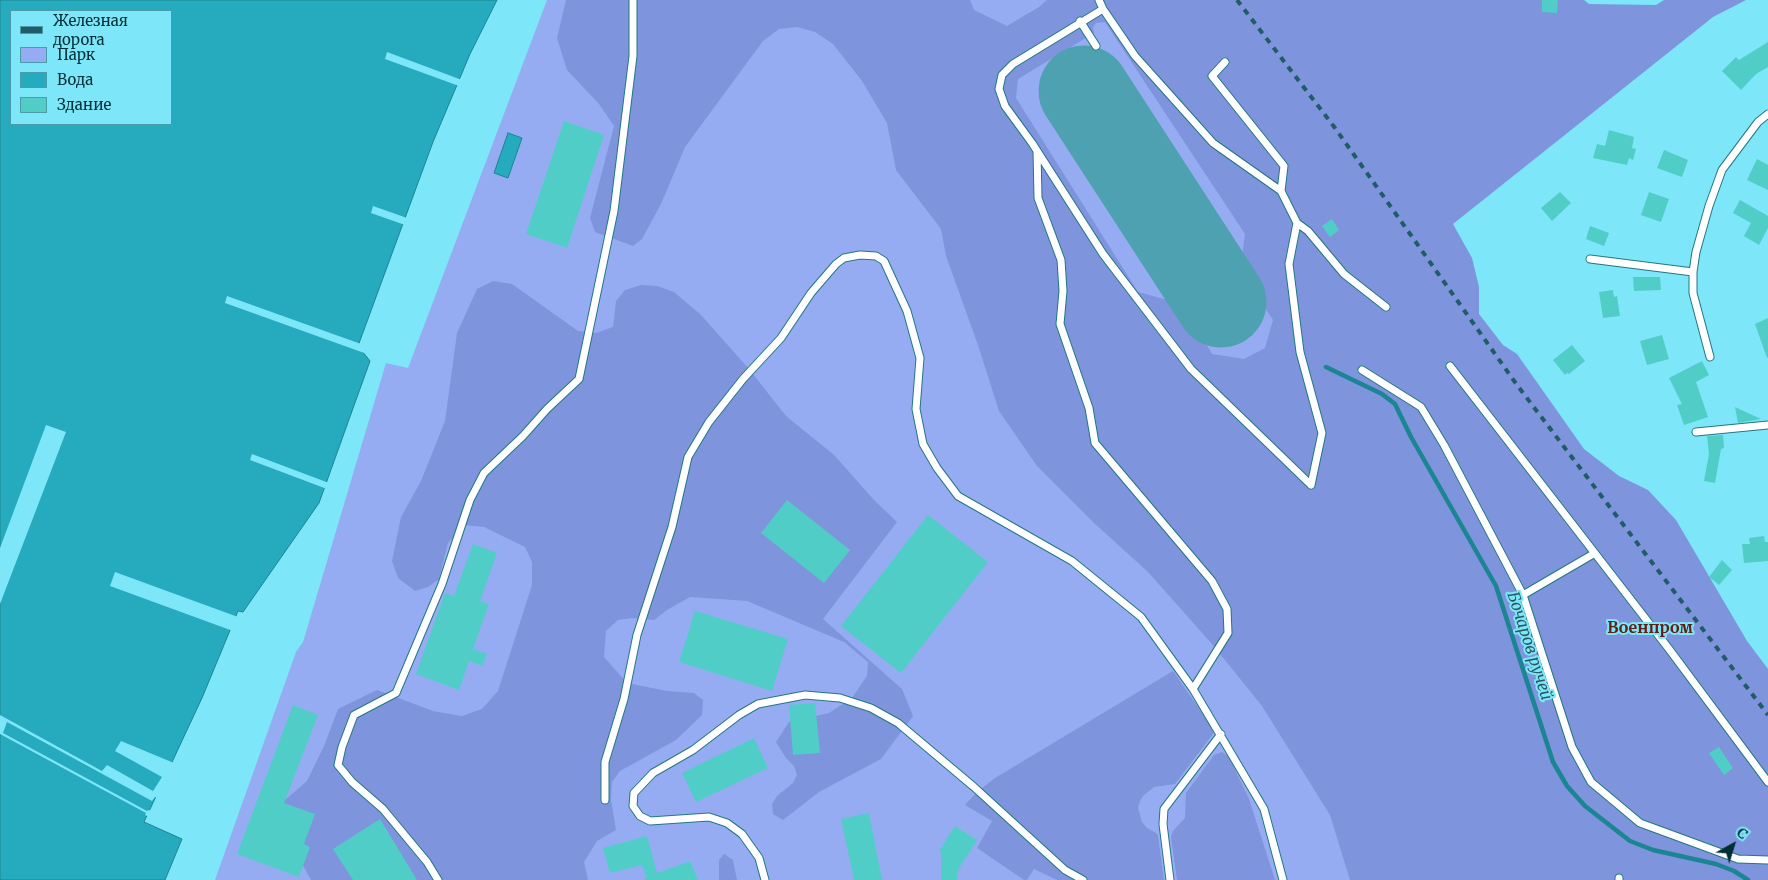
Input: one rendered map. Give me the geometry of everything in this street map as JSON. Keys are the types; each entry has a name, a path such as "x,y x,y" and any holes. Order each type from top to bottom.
{"lane":[{"path":"438,880 428,862 383,809 352,782 338,765 342,747 354,715 396,693 442,584 470,500 484,473 579,379 614,211 633,56 634,0"},
{"path":"1099,0 1103,9 1135,56 1213,143 1281,191 1297,223 1308,231 1344,274 1386,307"},
{"path":"1103,9 1013,64 1002,75 999,89 1006,106 1037,150 1102,254 1191,369 1311,485 1322,433 1300,352 1289,264 1297,223"},
{"path":"1080,22 1096,46"},
{"path":"1225,62 1212,76 1284,166 1281,191"},
{"path":"1710,357 1693,293 1693,272 1696,252 1708,206 1722,170 1758,122 1768,114"},
{"path":"1037,150 1038,198 1061,260 1063,291 1060,324 1089,408 1095,443 1212,581 1227,609 1228,633 1193,689"},
{"path":"604,800 605,762 624,699 637,635 672,527 688,457 709,422 743,380 781,338 810,293 836,264 844,258 860,255 876,256 884,262 907,311 920,358 916,409 923,444 958,496 1072,561 1140,617 1193,689 1264,809 1283,880"},
{"path":"1590,259 1693,272"},
{"path":"1450,366 1595,553 1768,782"},
{"path":"1362,370 1421,407 1444,446 1523,595 1572,747 1591,782 1640,823 1738,859 1768,860"},
{"path":"1696,432 1768,425"},
{"path":"1523,595 1595,553"},
{"path":"765,880 759,858 742,834 727,823 709,817 650,821 640,816 633,806 634,794 653,773 694,750 739,715 758,704 805,696 840,698 871,708 898,723 974,787 1065,870 1083,880"},
{"path":"1170,880 1163,824 1164,809 1221,734"}],"green space":[{"path":"547,0 1169,0 1606,880 215,880 296,652 303,642 386,363 408,368"}],"shaded area":[{"path":"566,0 970,0 974,10 1007,26 1039,7 1047,0 1584,0 1589,4 1656,5 1664,0 1746,0 1713,17 1453,224 1472,258 1479,287 1479,314 1503,345 1517,354 1584,449 1619,476 1648,490 1676,520 1747,641 1768,669 1768,880 1350,880 1330,815 1262,706 1212,644 1148,572 1093,522 1037,466 999,411 946,256 941,229 896,170 887,123 862,81 833,44 815,32 797,27 779,29 763,41 685,147 661,204 642,239 633,246 595,232 590,218 614,126 599,104 567,70 557,38","holes":["1105,22 1245,234 1240,271 1273,320 1265,348 1244,359 1212,354 1183,304 1138,292 1016,98 1018,79 1094,33 1093,27 1096,23"]},
{"path":"493,281 512,284 578,331 596,333 613,327 616,301 625,290 641,285 657,286 674,292 701,315 749,369 786,416 834,455 874,500 897,522 823,619 902,689 913,716 881,759 819,792 783,820 773,814 772,804 777,796 793,783 797,775 794,766 786,758 776,742 789,722 829,713 852,698 867,676 868,662 844,642 747,601 690,597 654,620 632,618 618,620 606,631 604,657 627,683 667,691 694,693 703,700 702,715 676,740 620,771 612,782 611,800 616,830 597,841 584,862 588,880 311,880 281,825 284,801 307,781 324,746 338,709 377,690 433,711 462,716 482,709 498,691 532,585 532,562 525,547 484,527 464,525 448,543 439,579 428,587 415,591 398,578 392,561 401,517 421,481 445,421 457,333 477,289"},
{"path":"1173,671 1214,730 1213,734 1175,784 1154,787 1140,801 1138,808 1142,822 1158,836 1164,880 1057,880 1034,869 1027,880 1024,880 977,848 992,821 965,805 976,793 995,778"},
{"path":"1222,752 1229,757 1249,799 1275,880 1177,880 1171,837 1173,831 1185,818 1186,793 1214,755"},
{"path":"724,854 733,860 737,880 719,880 719,860"}],"water":[{"path":"0,0 497,0 470,54 433,142 358,346 370,361 319,503 243,612 238,611 202,698 144,822 182,839 165,880 0,880"},
{"path":"508,133 522,138 508,178 494,173"}],"pier":[{"path":"387,52 462,80 459,86 385,59"},
{"path":"373,206 407,218 405,225 371,213"},
{"path":"227,296 361,344 360,346 367,354 225,303"},
{"path":"46,425 66,432 0,604 0,548"},
{"path":"252,454 329,483 327,489 250,460"},
{"path":"115,572 238,617 233,631 110,586"},
{"path":"0,715 102,771 107,765 153,791 162,777 115,751 121,741 174,763 158,798 155,797 152,801 7,722 3,733 147,811 151,811 149,817 145,815 146,813 0,734"}],"building":[{"path":"1542,0 1558,0 1557,13 1542,12"},
{"path":"1768,42 1768,67 1756,74 1741,90 1722,71 1736,57 1739,60"},
{"path":"564,121 604,135 567,248 526,234"},
{"path":"1609,130 1634,137 1632,148 1636,149 1633,160 1629,158 1627,165 1593,158 1597,144 1605,146"},
{"path":"1664,150 1688,160 1682,177 1657,168"},
{"path":"1757,159 1768,165 1768,190 1747,180"},
{"path":"1560,192 1571,203 1552,221 1541,208"},
{"path":"1649,192 1669,199 1661,222 1641,215"},
{"path":"1740,200 1768,216 1768,228 1759,245 1744,236 1751,223 1733,213"},
{"path":"1332,219 1339,230 1330,237 1322,226"},
{"path":"1590,226 1609,233 1604,246 1586,239"},
{"path":"1633,277 1660,277 1661,290 1634,291"},
{"path":"1613,290 1614,297 1617,296 1620,316 1603,318 1599,292"},
{"path":"1768,318 1768,357 1767,358 1755,324"},
{"path":"1662,335 1669,359 1647,365 1640,341"},
{"path":"1572,345 1585,361 1565,375 1553,360"},
{"path":"1702,361 1709,375 1696,382 1708,417 1684,425 1677,405 1682,404 1669,378"},
{"path":"1735,407 1761,419 1738,423"},
{"path":"1723,435 1724,448 1721,449 1715,483 1704,481 1709,454 1707,436"},
{"path":"787,500 850,550 824,583 761,533"},
{"path":"928,515 988,562 901,673 841,626"},
{"path":"1764,536 1765,542 1768,542 1768,561 1744,563 1742,544 1750,544 1749,538"},
{"path":"473,544 497,553 480,601 489,604 473,649 487,654 482,666 469,661 459,690 416,674 445,593 454,596"},
{"path":"1722,560 1732,570 1719,585 1709,577"},
{"path":"695,611 788,639 772,691 679,662"},
{"path":"815,703 820,753 793,755 789,705"},
{"path":"293,705 318,715 284,803 315,814 304,844 310,847 299,877 237,854"},
{"path":"754,738 768,768 696,802 682,773"},
{"path":"1719,747 1733,768 1724,775 1709,753"},
{"path":"869,813 882,880 854,880 841,819"},
{"path":"380,819 417,880 353,880 333,849"},
{"path":"955,826 977,840 958,870 957,880 941,880 941,853 939,851"},
{"path":"647,836 657,873 690,861 698,880 642,880 647,878 642,865 610,873 603,848"}],"waterway":[{"name":"Бочаров ручей","path":"1326,367 1382,394 1395,404 1411,437 1496,586 1553,762 1567,786 1585,806 1630,841 1653,850 1716,864 1734,871 1748,880"}],"runway":[{"path":"1084,91 1221,302"}],"railway":[{"path":"1237,0 1335,128 1517,385 1768,715"}],"district":[{"name":"Военпром","path":"1650,628"}]}
